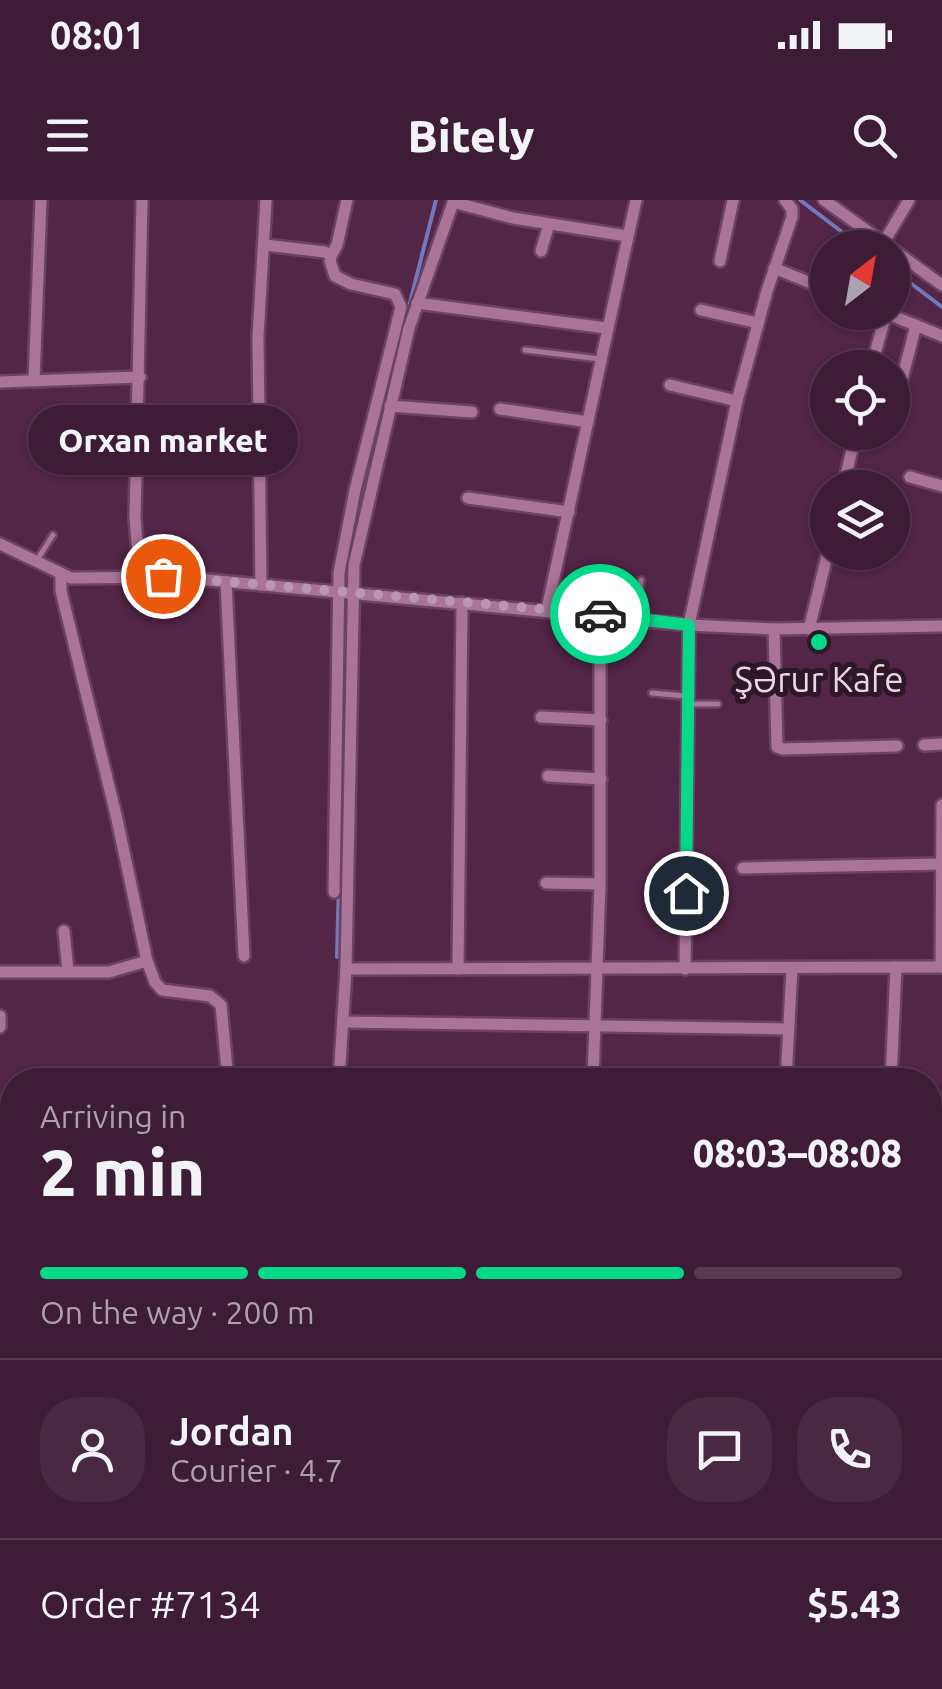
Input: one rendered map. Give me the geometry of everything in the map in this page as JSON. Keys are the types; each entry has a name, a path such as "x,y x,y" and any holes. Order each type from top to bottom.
{"street":[{"path":"34,380 40,200"},
{"path":"140,576 135,518 142,200"},
{"path":"261,585 258,337 266,200"},
{"path":"334,892 337,592 355,490 400,307 394,294 350,284 335,276 330,261 348,200"},
{"path":"547,609 636,200"},
{"path":"720,261 733,200"},
{"path":"685,969 689,625 737,401 792,218 792,209 785,200"},
{"path":"824,200 866,230"},
{"path":"896,230 908,200"},
{"path":"340,1068 346,968 352,593 359,542 416,303 453,201 549,224 627,236"},
{"path":"541,251 549,224"},
{"path":"264,246 331,256"},
{"path":"910,262 942,286"},
{"path":"774,268 810,283"},
{"path":"416,303 606,328"},
{"path":"702,310 758,323"},
{"path":"910,323 942,336"},
{"path":"910,350 916,326"},
{"path":"0,382 140,377"},
{"path":"670,385 737,401"},
{"path":"390,406 472,412"},
{"path":"500,409 588,422"},
{"path":"910,477 942,486"},
{"path":"468,498 569,512"},
{"path":"0,544 37,560 61,576 226,582 689,625 774,629 942,626"},
{"path":"809,628 824,570"},
{"path":"61,576 147,960 162,990 210,996 221,1005 227,1068"},
{"path":"226,582 244,956"},
{"path":"458,969 462,603"},
{"path":"593,1068 600,884 600,614"},
{"path":"774,629 777,747 897,746"},
{"path":"541,717 601,720"},
{"path":"924,746 942,744"},
{"path":"548,776 600,779"},
{"path":"346,968 942,967 942,805"},
{"path":"743,868 941,864"},
{"path":"546,883 600,884"},
{"path":"64,930 68,971"},
{"path":"0,972 109,972 147,960"},
{"path":"892,1068 896,967"},
{"path":"786,1068 792,968"},
{"path":"0,1016 0,1027"},
{"path":"344,1022 788,1028"}],"lane":[{"path":"525,350 600,359"},
{"path":"37,560 52,535"},
{"path":"636,618 641,580"},
{"path":"652,694 718,704"}],"waterway":[{"path":"404,326 436,200"},
{"path":"800,200 839,230"},
{"path":"910,283 942,307"},
{"path":"345,582 400,340"},
{"path":"337,957 346,602"}],"way so far":[{"path":"163,576 600,614"}],"place":[{"name":"Orxan market","path":"163,576"},
{"name":"Şərur Kafe","path":"819,642"}],"route":[{"path":"600,614 689,625 686,893"}]}
